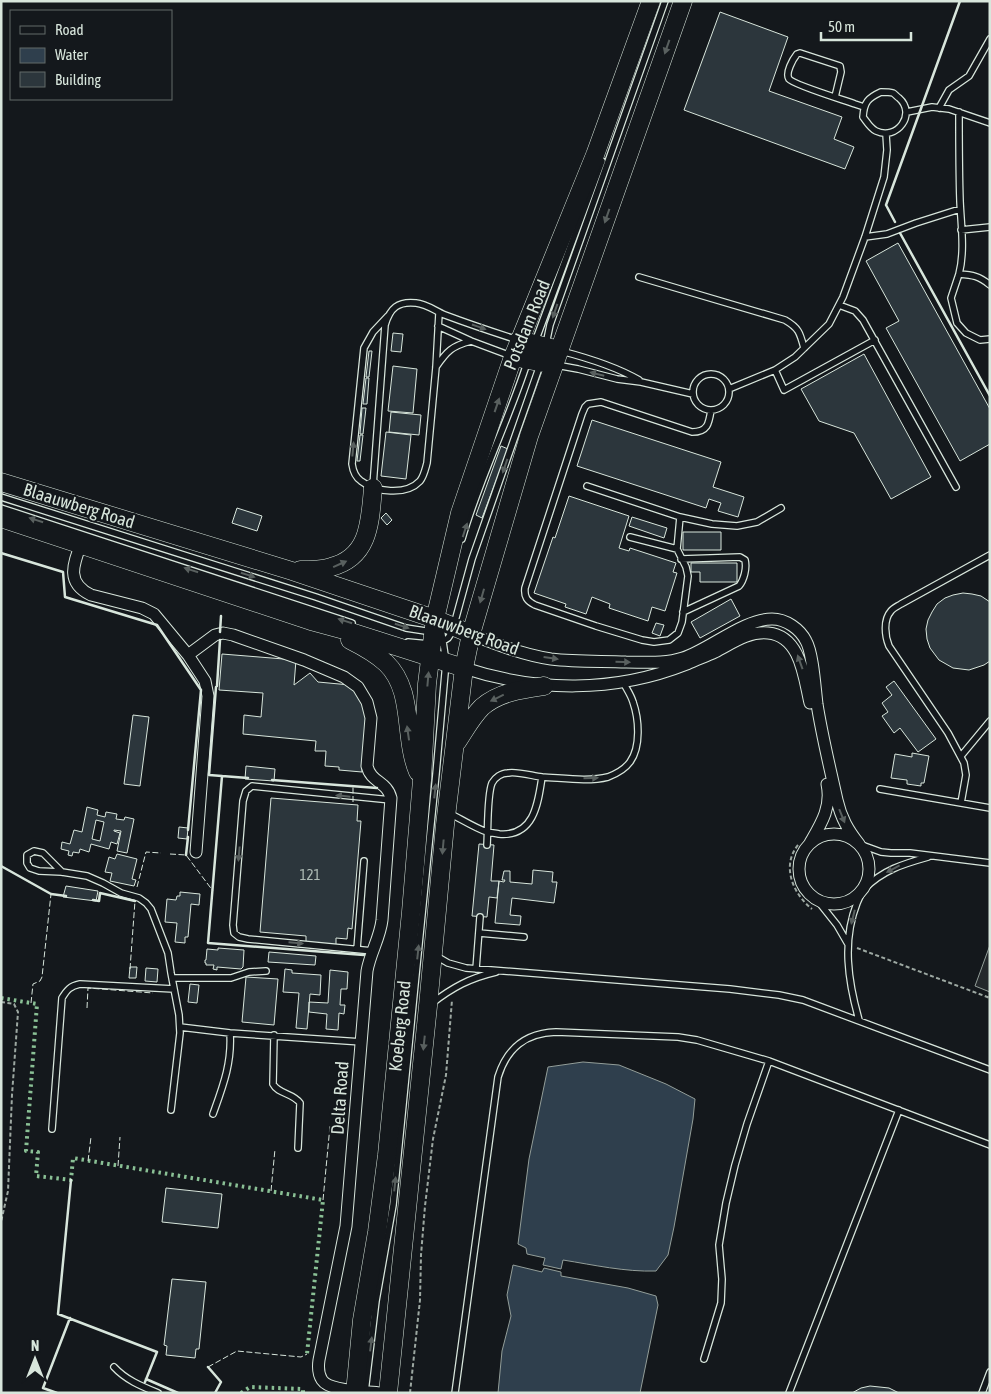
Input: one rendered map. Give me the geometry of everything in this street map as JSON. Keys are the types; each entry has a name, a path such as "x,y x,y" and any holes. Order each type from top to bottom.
{"main road":[{"name":"Potsdam Road","path":"464,668 471,634 529,436 537,353 595,155 651,1"},
{"name":"Potsdam Road","path":"440,634 460,513 537,353 683,1"},
{"name":"Blaauwberg Road","path":"1,482 292,571 440,634 464,668"},
{"path":"292,571 332,567 346,561 356,553 368,531 373,488"},
{"name":"Blaauwberg Road","path":"1,518 312,621 348,631 471,634"},
{"path":"312,621 372,652 395,673 404,695 412,755 422,780"},
{"name":"Koeberg Road","path":"360,1392 362,1320 377,1232 387,1155 410,921 422,780 427,684 440,634"},
{"name":"Koeberg Road","path":"388,1393 447,812 464,668"},
{"path":"454,746 478,712 492,700 509,693 544,686"}],"street":[{"path":"81,544 73,568 74,579 78,586 84,592 91,595 142,608 154,614 188,655 206,681 208,690 196,852"},
{"name":"Blaauwberg Road","path":"471,634 492,644 527,654 550,658 575,661 662,662 682,658 762,620 773,619 781,621"},
{"path":"781,621 797,629 806,641 811,659 821,727 840,811 848,831 865,852 869,861 868,877 862,891 850,901 842,904 817,906 806,891 800,878 800,863 805,844 824,818 828,804 828,791 802,666 790,644 775,636 781,621"},
{"path":"188,655 215,635 223,633 304,660 352,681 363,694 370,711 367,766 370,775 388,789 391,800"},
{"name":"Blaauwberg Road","path":"464,668 544,686 579,686 623,682 653,677 687,664 752,634 768,633 775,636"},
{"name":"Delta Road","path":"381,1393 360,1392 326,1384 321,1378 318,1368 346,1226 367,971 373,950 379,938 382,920 391,800"},
{"path":"805,844 834,834 843,835 859,844"}],"lane":[{"path":"360,1392 393,1205 436,774 440,634 472,559 537,353 659,1"},
{"path":"461,546 486,470 521,381 550,325 665,1"},
{"path":"939,108 949,90 969,76 990,39"},
{"path":"835,97 841,72 840,66 800,53 796,54 788,71 788,78 790,80 799,84 835,97 864,107"},
{"path":"881,92 893,93 902,101 907,112 905,122 900,129 886,134 876,131 863,117 864,107 871,97 881,92"},
{"path":"907,112 932,107 949,109 990,123"},
{"path":"959,112 961,265 951,298 957,323 966,333 980,340 990,339"},
{"path":"729,389 775,370 795,357 829,324 843,297 884,177 888,150 886,134"},
{"path":"865,237 887,234 960,209"},
{"path":"962,230 990,227"},
{"path":"959,274 981,277 990,285"},
{"path":"639,277 786,320 795,325 804,348"},
{"path":"373,488 385,324 391,310 406,303 425,305 439,313 578,369 693,394"},
{"path":"839,305 855,311 864,320 956,487"},
{"path":"388,316 373,332 364,348 352,464 354,473 360,481 373,488 392,490 411,488 424,476 427,463 436,367 439,313"},
{"path":"438,326 471,341 537,353 582,356 625,372 641,382"},
{"path":"775,370 784,390 874,340"},
{"path":"436,367 449,350 458,344 471,341"},
{"path":"708,374 720,376 729,389 724,405 711,410 702,408 694,400 693,394 695,383 708,374"},
{"path":"680,517 677,549 686,567 688,576 682,622 678,633 669,640 654,642 596,626 528,602 525,588 585,407 588,404 601,402 692,432 704,429 709,422 711,410"},
{"path":"587,486 680,517 712,524 737,526 757,522 781,508"},
{"path":"1,496 316,597 406,628 440,634"},
{"path":"1,508 356,625"},
{"path":"630,537 677,549"},
{"path":"961,803 966,775 964,763 948,733 889,646 886,637 886,626 891,610 990,555"},
{"path":"681,559 740,557 746,563 742,582 738,586 683,612"},
{"path":"402,640 417,644 440,634"},
{"path":"487,845 490,794 495,778 508,772 542,777 598,778 617,773 625,768 634,753 637,726 633,702 623,682"},
{"path":"961,756 990,721"},
{"path":"447,812 488,832 507,834 518,832 529,822 537,805 542,777"},
{"path":"373,950 248,939 239,937 234,933 235,893 243,801 246,790 252,786 391,800"},
{"path":"880,789 990,808"},
{"path":"859,844 881,852 956,858 990,864"},
{"path":"62,872 43,853 34,851 27,855 27,863 30,868 40,871 87,876 120,892 139,898 146,903 156,919 168,953 180,1015 171,1110"},
{"path":"859,1020 851,987 848,944 853,915 862,891 895,867 928,857"},
{"path":"357,949 364,861"},
{"path":"817,906 837,925 848,944"},
{"path":"476,969 480,917"},
{"path":"479,933 524,938"},
{"path":"433,954 456,966 476,969 763,992 803,1000 990,1070"},
{"path":"172,978 231,978 249,972 266,971"},
{"path":"428,1006 462,983 501,971"},
{"path":"52,1129 62,998 67,990 80,984 174,990"},
{"path":"180,1027 230,1033 362,1042"},
{"path":"455,1393 498,1077 505,1059 512,1050 532,1035 543,1032 584,1033 678,1037 697,1040 769,1061 990,1145"},
{"path":"213,1114 230,1057 230,1033"},
{"path":"274,1035 273,1084 276,1089 292,1096 300,1103 298,1148"},
{"path":"704,1359 721,1303 722,1279 719,1245 726,1203 735,1165 769,1061"},
{"path":"790,1393 898,1110"},
{"path":"114,1367 122,1376 158,1393"},
{"path":"982,1393 990,1372"}],"path":[{"path":"805,844 793,855 792,880 797,894 810,908 817,906"},
{"path":"857,948 990,998"},
{"path":"410,1393 420,1300 425,1206 433,1139 446,1075 452,996"},
{"path":"1,1002 14,1004 18,1012 8,1191 1,1222"}],"shaded area":[{"path":"990,945 990,992 975,986"}],"water":[{"path":"583,1062 619,1065 666,1084 695,1099 668,1255 656,1271 621,1269 563,1260 561,1269 543,1265 545,1258 527,1254 526,1248 518,1244 529,1159 548,1067"},
{"path":"513,1265 542,1272 544,1268 561,1272 561,1276 628,1288 656,1296 658,1305 640,1393 498,1393 502,1351 511,1316 507,1295"}],"building":[{"path":"720,12 788,37 769,91 842,117 834,139 854,147 845,169 684,110"},
{"path":"898,243 990,409 990,444 960,461 886,328 899,321 866,261"},
{"path":"393,333 403,334 401,352 391,351"},
{"path":"369,351 372,351 369,377 366,377"},
{"path":"864,354 931,477 891,499 854,433 819,421 801,389"},
{"path":"393,366 417,369 413,413 388,411"},
{"path":"366,378 369,378 367,404 363,404"},
{"path":"362,408 366,408 363,434 360,434"},
{"path":"391,412 421,415 419,435 389,432"},
{"path":"592,420 721,462 713,487 744,497 738,517 718,511 721,503 709,499 706,508 577,466"},
{"path":"386,432 411,435 406,479 381,476"},
{"path":"360,435 363,435 360,461 357,461"},
{"path":"501,446 508,449 482,518 476,515"},
{"path":"569,496 629,516 619,548 629,551 630,548 676,563 673,572 677,573 665,611 652,607 648,621 609,608 610,604 592,597 586,614 565,607 566,604 534,593"},
{"path":"237,508 262,516 257,531 232,523"},
{"path":"386,513 392,520 387,525 381,518"},
{"path":"632,517 667,528 664,538 629,526"},
{"path":"683,532 721,532 721,550 683,550"},
{"path":"691,563 737,563 737,582 700,582 700,572 691,572"},
{"path":"963,593 981,596 990,602 990,661 969,670 953,668 939,660 930,648 926,629 928,620 937,604 945,598"},
{"path":"731,599 740,616 700,638 691,622"},
{"path":"656,623 664,625 660,636 652,633"},
{"path":"222,654 296,660 294,685 310,673 318,682 350,685 365,703 367,713 362,772 339,770 339,767 325,766 326,751 315,751 316,741 243,734 244,715 261,717 263,693 219,690"},
{"path":"894,681 936,739 918,752 900,728 894,733 882,716 888,712 882,703 892,695 886,687"},
{"path":"133,715 149,717 140,786 124,784"},
{"path":"912,753 929,756 924,783 921,783 921,786 907,784 907,780 891,778 895,754 912,757"},
{"path":"246,766 275,769 274,781 245,779"},
{"path":"271,798 358,805 357,821 361,821 352,929 348,928 347,939 336,938 336,945 306,942 306,936 260,932"},
{"path":"87,807 98,810 97,815 105,817 106,812 117,814 116,819 124,820 125,817 134,819 127,853 117,851 121,831 114,830 120,833 117,844 111,842 109,849 91,844 89,852 80,849 79,853 73,852 72,856 68,855 69,851 61,849 62,842 70,844 74,830 82,832","holes":["96,820 104,822 100,841 92,839"]},
{"path":"179,827 188,828 187,839 178,838"},
{"path":"479,844 494,845 491,881 499,881 497,898 489,897 487,917 472,916"},
{"path":"117,854 137,859 132,879 136,880 134,886 110,881 112,873 105,872 109,857 115,859"},
{"path":"533,870 553,872 552,882 557,882 554,903 512,898 510,915 521,916 520,925 495,923 499,881 504,882 505,880 502,880 504,871 510,871 510,882 532,884"},
{"path":"66,886 98,891 96,901 63,897"},
{"path":"180,892 200,894 199,905 191,904 188,937 185,937 185,943 175,942 177,923 165,922 167,899 176,900 177,896 180,896"},
{"path":"218,948 244,950 243,967 241,969 217,967 217,970 213,969 214,965 206,965 207,949 218,950"},
{"path":"269,952 316,956 315,965 268,962"},
{"path":"130,967 137,967 136,978 129,978"},
{"path":"146,968 158,969 157,982 145,981"},
{"path":"285,969 292,970 292,973 321,975 320,995 310,994 307,1029 296,1028 299,993 283,992"},
{"path":"330,970 348,972 347,989 341,989 340,1005 345,1005 344,1014 339,1013 338,1030 326,1029 327,1014 309,1012 309,1002 328,1003"},
{"path":"246,977 278,979 274,1025 242,1022"},
{"path":"190,984 199,985 197,1003 188,1002"},
{"path":"166,1188 222,1194 218,1228 162,1222"},
{"path":"172,1279 206,1282 199,1349 196,1349 195,1358 166,1355 167,1346 164,1345"},
{"path":"870,1386 889,1388 899,1393 852,1393"}],"hedge":[{"path":"1,998 37,1004 26,1151 38,1152 36,1176 71,1180 73,1158 323,1200 307,1354"},
{"path":"241,1393 250,1387 303,1389 303,1393"}],"fence":[{"path":"353,786 353,802"},
{"path":"137,887 146,852 161,853"},
{"path":"170,854 186,855 213,891"},
{"path":"31,1003 33,984 40,981 42,977 51,894"},
{"path":"130,969 135,901"},
{"path":"87,1008 88,988 153,993"},
{"path":"323,1200 330,1126"},
{"path":"88,1161 91,1137"},
{"path":"118,1166 120,1137"},
{"path":"271,1191 275,1149"},
{"path":"208,1367 237,1351 301,1357 307,1354"}],"wall":[{"path":"895,222 886,205 960,1"},
{"path":"900,233 990,396"},
{"path":"1,553 63,572 65,597 157,625 201,690 188,830"},
{"path":"220,632 221,616"},
{"path":"217,686 220,640"},
{"path":"216,687 209,775 248,778"},
{"path":"222,776 208,943 364,955"},
{"path":"272,780 377,788"},
{"path":"186,855 188,837"},
{"path":"1,866 51,894 66,896"},
{"path":"93,900 99,901 100,893 135,901"},
{"path":"71,1180 58,1314 157,1352 145,1382"},
{"path":"57,1393 43,1388 70,1318"},
{"path":"208,1367 221,1382 215,1393"},
{"path":"146,1379 178,1393"}]}
